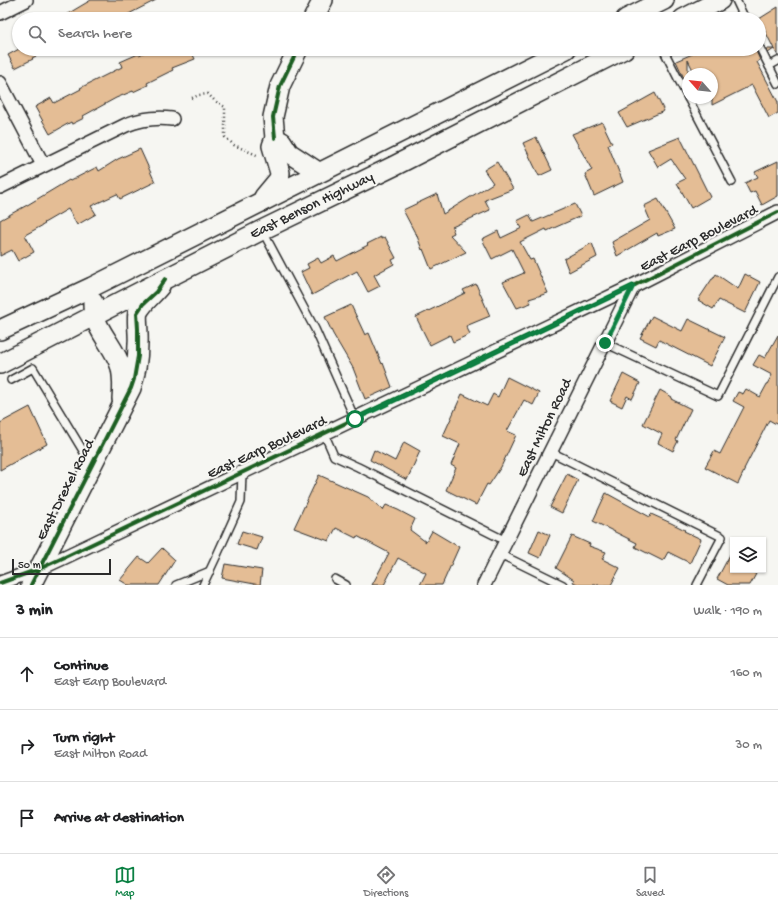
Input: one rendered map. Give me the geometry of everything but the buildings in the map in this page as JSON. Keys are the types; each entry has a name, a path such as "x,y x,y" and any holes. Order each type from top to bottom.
{"main road":[{"path":"317,12 323,0"},
{"path":"640,12 664,0"},
{"path":"697,12 720,0"},
{"path":"259,202 280,179 280,173 272,146 275,138 273,116 280,86 295,56"},
{"name":"East Benson Highway","path":"0,330 92,287 551,56"},
{"path":"554,85 571,69 570,56"},
{"name":"East Benson Highway","path":"0,364 29,360 94,315 262,230 394,166 610,56"},
{"path":"275,138 282,142 289,153 318,172"},
{"name":"East Drexel Road","path":"35,577 131,388 136,370 138,342 137,314 143,304 156,292 165,279"},
{"path":"92,287 94,315 121,367 123,381 122,406"}],"street":[{"path":"0,13 26,0"},
{"path":"0,83 43,166"},
{"path":"0,187 137,120 149,118 172,119"},
{"name":"East Earp Boulevard","path":"0,583 35,577 242,472 633,286 778,212"},
{"name":"East Milton Road","path":"484,585 633,286"}],"lane":[{"path":"736,0 742,12"},
{"path":"667,56 682,86"},
{"path":"764,56 778,84"},
{"path":"769,66 778,61"},
{"path":"691,104 732,182"},
{"path":"262,230 314,329 355,419"},
{"path":"605,343 718,396 778,277"},
{"path":"11,380 29,360 92,465"},
{"path":"324,433 334,456 506,541"},
{"path":"551,452 722,537 697,585"},
{"path":"203,585 241,502 242,472"},
{"path":"500,554 563,585"},
{"path":"176,585 210,571"},
{"path":"335,579 346,585"}],"path":[{"path":"192,98 199,95 208,94 224,107 225,137 234,145 261,157"}],"cycle path":[{"path":"275,138 273,117 280,86 295,56"},
{"path":"0,583 39,569 67,556 633,286 778,212"},
{"path":"31,585 131,388 138,356 137,313 143,304 156,292 165,279"}],"route":[{"path":"355,419 633,286 605,343"}]}
